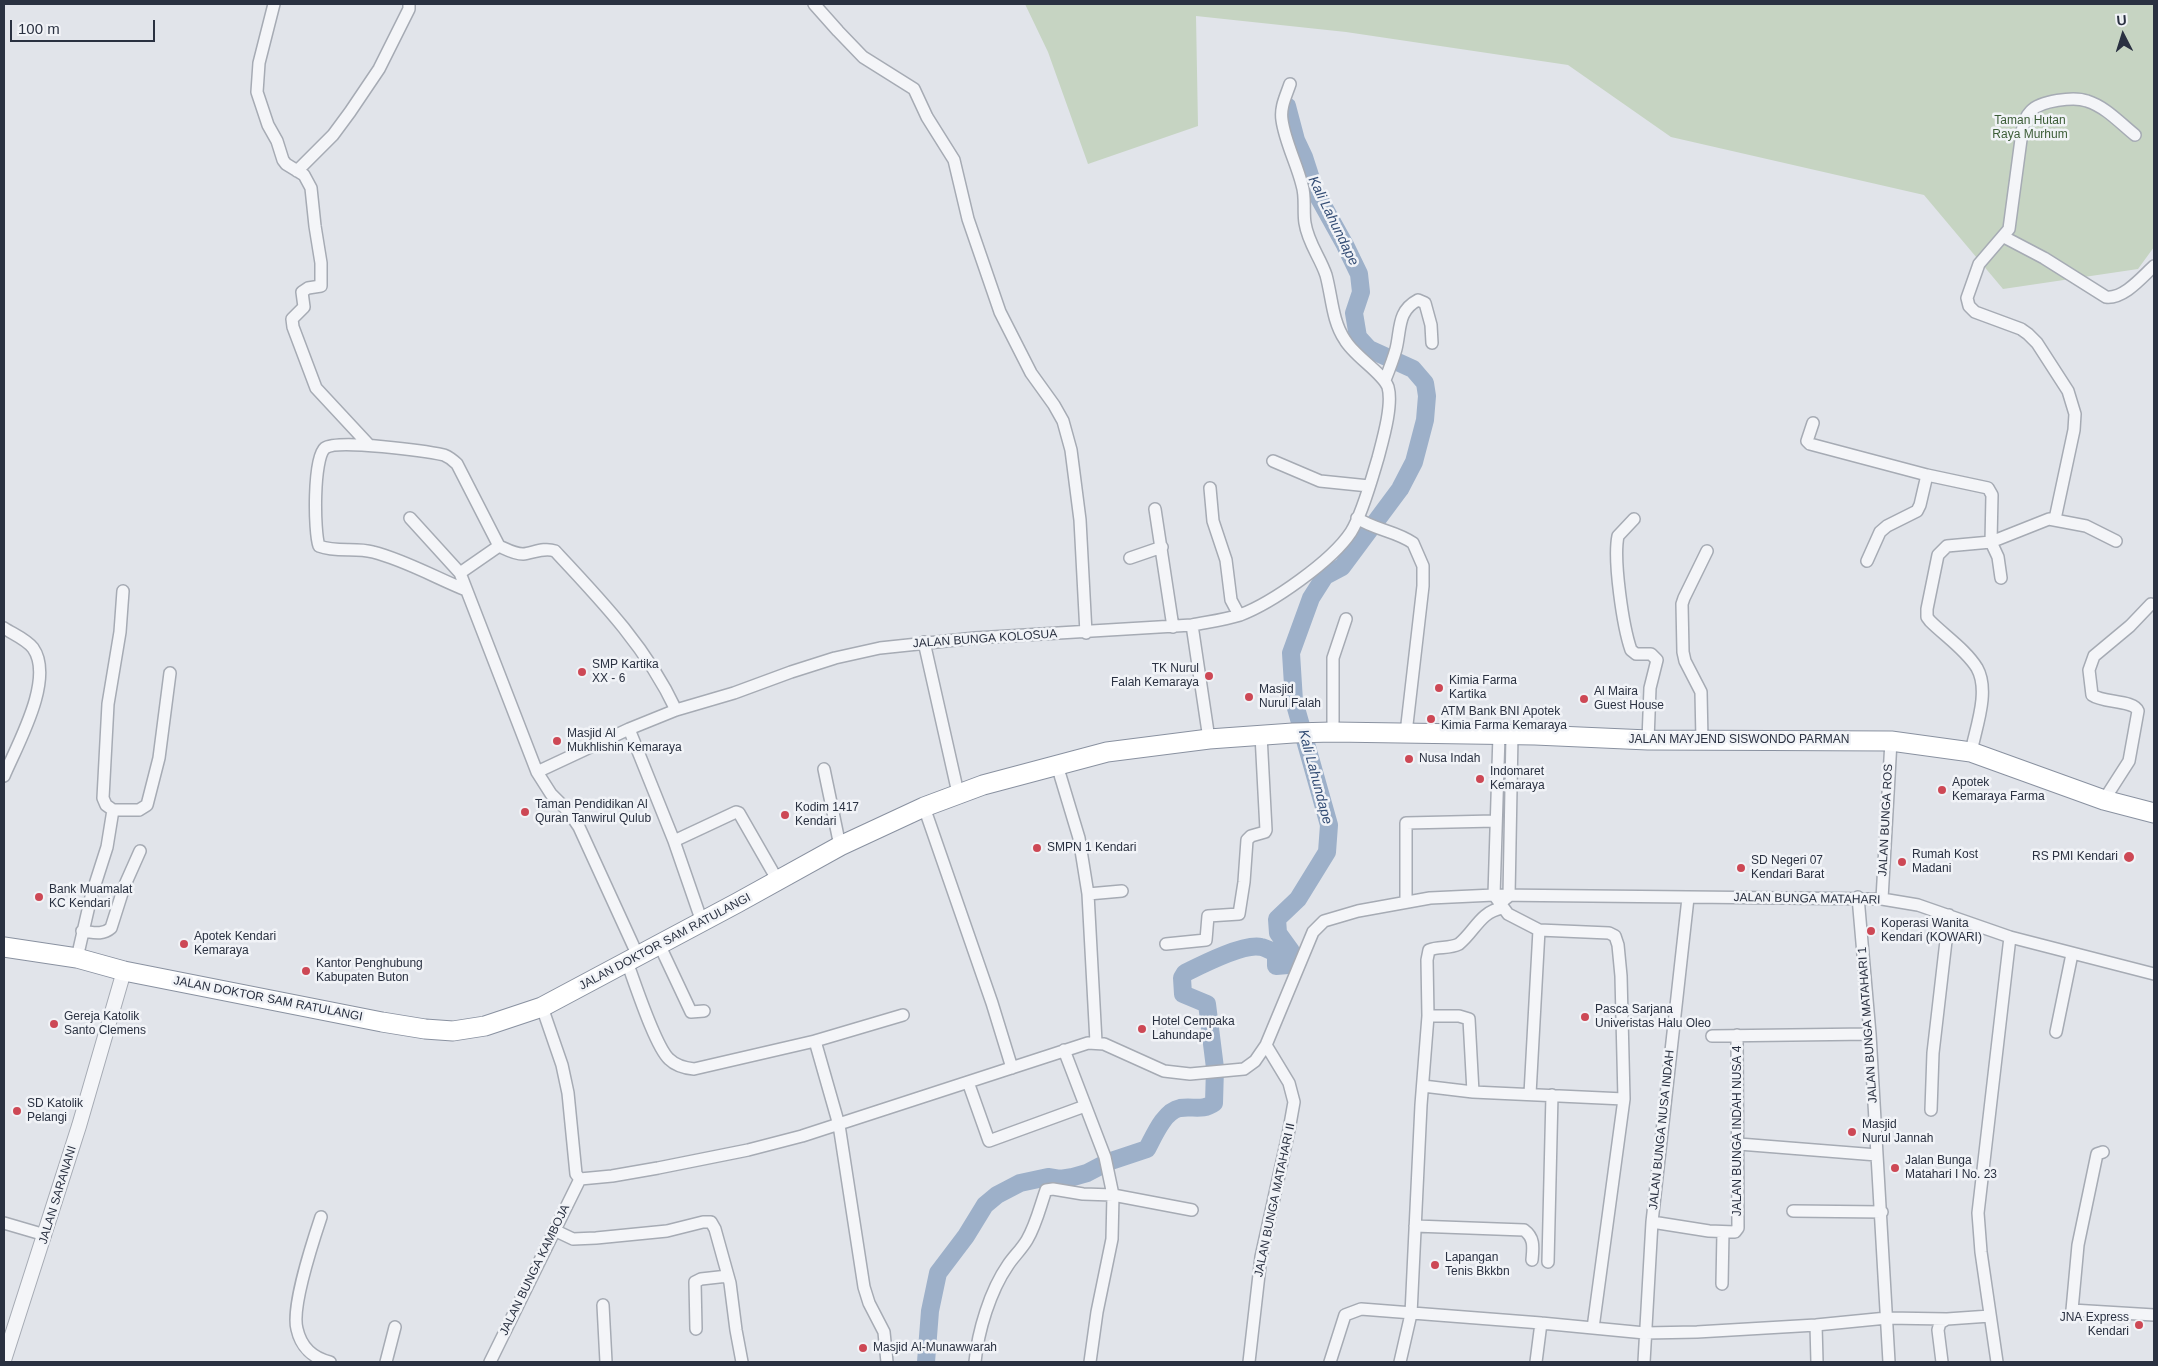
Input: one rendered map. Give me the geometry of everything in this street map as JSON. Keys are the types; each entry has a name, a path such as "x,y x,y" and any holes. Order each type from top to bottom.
{"highway":[{"name":"JALAN MAYJEND SISWONDO PARMAN","path":"1313,733 1506,735 1648,740 1891,741 1971,752 2104,800 2154,813"},
{"name":"JALAN DOKTOR SAM RATULANGI","path":"4,947 77,958 124,971 382,1022 425,1029 453,1031 485,1026 542,1007 840,846 958,793 1107,752 1209,739 1313,733"}],"street":[{"path":"274,4 260,63 257,92 268,125 283,160 286,164 304,175 311,188 322,282 321,286 308,288 302,292 304,307 292,319 293,327 316,388 369,445"},
{"path":"297,171 334,135 375,76 409,9 409,4"},
{"path":"814,4 863,57 914,89 928,117 954,160 968,219 1000,312 1030,373 1060,414 1066,432 1073,465 1080,520 1086,633"},
{"path":"1290,84 1282,107 1282,122 1303,186 1305,223 1309,240 1323,269 1334,314 1344,340 1365,364 1385,380 1397,348 1401,316 1407,308 1418,300 1425,303 1429,313 1432,343"},
{"path":"2054,519 2074,430 2075,414 2068,391 2037,343 2028,334 1974,312 1969,306 1967,298 1979,264 2009,229 2024,122 2035,107 2069,99 2087,101 2117,119 2135,135"},
{"path":"2004,237 2044,258 2106,297 2117,296 2138,282 2154,266"},
{"name":"JALAN BUNGA KOLOSUA","path":"537,772 629,729 676,710 734,693 835,658 880,648 924,642 1173,627 1239,615 1274,597 1319,565 1346,539 1367,524 1369,486 1380,450 1387,416 1389,398 1385,380"},
{"path":"1813,423 1806,441 1810,444 1927,476 1988,488 1992,495 1991,542 1998,557 2001,578"},
{"path":"466,590 376,552 327,549 320,546 315,513 318,468 322,452 330,446 369,445 446,456 452,459 457,464 499,546 511,552 523,554 548,549 555,551 607,608 656,670 676,710"},
{"path":"1273,461 1320,481 1369,486"},
{"path":"1867,561 1880,532 1887,526 1917,511 1927,476"},
{"path":"1210,488 1214,521 1226,560 1231,600 1239,615"},
{"path":"1155,509 1173,627"},
{"path":"410,518 460,573 537,772 551,794 570,812 579,827 633,959 653,1029 667,1058 677,1065 694,1069 815,1041 903,1015"},
{"path":"1634,519 1618,536 1618,563 1622,608 1631,650 1636,654 1651,654 1657,660 1650,688 1648,740"},
{"path":"1971,752 1982,690 1980,674 1971,661 1927,617 1938,556 1944,548 1991,542 2040,521 2054,519 2086,526 2116,541"},
{"path":"1367,524 1413,542 1423,566 1421,616 1406,733"},
{"path":"460,573 499,546"},
{"path":"1130,558 1162,546"},
{"path":"1702,740 1701,692 1685,661 1683,652 1682,604 1707,551"},
{"path":"123,591 120,632 108,704 103,798 106,805 113,810 139,810 147,805 159,758 170,673"},
{"path":"2104,800 2129,761 2138,711 2133,705 2097,698 2092,695 2090,662 2100,650 2130,626 2151,604"},
{"path":"1333,732 1333,658 1346,619"},
{"path":"1192,625 1209,739"},
{"path":"4,628 33,648 39,661 40,680 33,706 4,776"},
{"path":"924,642 958,793"},
{"path":"629,729 674,841 702,922"},
{"path":"1166,944 1206,940 1208,916 1240,914 1247,840 1251,836 1266,830 1260,735"},
{"path":"1506,735 1495,821 1502,900 1514,918 1539,930 1609,933 1617,939 1622,976 1624,1099 1593,1328"},
{"path":"1400,1362 1412,1314 1415,1226 1428,1016 1427,960 1429,950 1437,946 1455,946 1459,944 1483,916 1502,900 1506,735"},
{"name":"JALAN BUNGA ROS","path":"1882,899 1891,741"},
{"path":"542,1007 564,1074 568,1093 576,1174 580,1179 622,1175 730,1154 839,1125 1064,1050 1096,1042 1088,894 1080,838 1057,765"},
{"path":"824,769 840,846"},
{"path":"924,807 992,1003 1012,1068"},
{"path":"77,958 82,930 107,848 113,810"},
{"path":"674,841 736,812 740,813 778,881"},
{"path":"1406,902 1406,823 1495,821"},
{"path":"82,930 97,933 105,932 111,928 124,887 140,851"},
{"path":"1088,894 1122,891"},
{"name":"JALAN BUNGA MATAHARI","path":"1096,1042 1164,1070 1190,1074 1244,1069 1250,1066 1266,1045 1313,932 1319,925 1340,915 1430,898 1502,900 1858,897 1882,899 1918,905 2010,936 2072,954 2154,974"},
{"name":"JALAN BUNGA MATAHARI 1","path":"1858,897 1870,1034 1882,1212 1889,1362"},
{"name":"JALAN BUNGA NUSA INDAH","path":"1644,1362 1652,1222 1688,898"},
{"path":"1931,1110 1933,1053 1949,915"},
{"path":"1530,1094 1539,930"},
{"path":"1997,1362 1981,1252 1978,1213 2010,936"},
{"path":"658,944 692,1012 704,1011"},
{"path":"2056,1032 2072,954"},
{"name":"JALAN SARANANI","path":"4,1360 79,1126 124,971"},
{"path":"1428,1016 1459,1016 1468,1019 1473,1092"},
{"path":"1712,1036 1870,1034"},
{"name":"JALAN BUNGA INDAH NUSA 4","path":"1652,1222 1723,1232 1735,1232 1738,1228 1737,1035"},
{"path":"815,1041 839,1125 864,1287 869,1302 884,1332 887,1362"},
{"name":"JALAN BUNGA MATAHARI II","path":"1249,1362 1261,1257 1294,1102 1291,1088 1266,1045"},
{"path":"1064,1050 1105,1157 1112,1195 1112,1239 1097,1312 1090,1362"},
{"path":"968,1082 989,1141 1086,1106"},
{"path":"1423,1086 1473,1092 1624,1099"},
{"path":"1548,1262 1552,1095"},
{"path":"1739,1144 1878,1155"},
{"path":"2103,1152 2097,1154 2078,1245 2072,1310 2154,1315"},
{"name":"JALAN BUNGA KAMBOJA","path":"490,1362 580,1179"},
{"path":"975,1362 978,1337 986,1314 1009,1263 1028,1239 1046,1190 1053,1189 1084,1194 1112,1195 1192,1210"},
{"path":"1793,1211 1882,1212"},
{"path":"321,1217 307,1261 296,1327 299,1339 311,1354 319,1359 330,1362"},
{"path":"554,1230 573,1239 608,1237 675,1229 710,1221 715,1229 728,1276 742,1362"},
{"path":"4,1223 45,1235"},
{"path":"1415,1226 1524,1230 1532,1237 1532,1260"},
{"path":"1722,1284 1723,1232"},
{"path":"696,1330 695,1282 701,1279 728,1276"},
{"path":"603,1305 606,1362"},
{"path":"1330,1362 1343,1318 1348,1312 1362,1309 1645,1333 1816,1325 1887,1318 1947,1320 1990,1316"},
{"path":"1942,1362 1938,1330 1940,1323 1947,1320"},
{"path":"1536,1362 1541,1323"},
{"path":"1816,1325 1817,1362"},
{"path":"386,1362 395,1327"}],"green space":[{"name":"Taman Hutan Raya Murhum","path":"1025,4 2154,4 2154,247 2138,269 2003,289 1924,195 1671,137 1568,65 1346,32 1196,16 1198,126 1088,164 1048,52"}],"waterway":[{"name":"Kali Lahundape","path":"926,1362 930,1311 938,1273 966,1236 985,1205 997,1195 1020,1183 1048,1177 1060,1179 1073,1177 1087,1173 1108,1162 1147,1149 1164,1119 1174,1110 1206,1107 1214,1103 1215,1068 1207,1004 1183,994 1182,978 1185,973 1244,948 1263,947 1276,953 1276,966 1288,965 1291,951 1278,933 1277,919 1298,899 1327,852 1329,825 1294,701 1291,653 1311,598 1325,576 1342,567 1400,489 1414,462 1425,420 1427,396 1425,383 1413,369 1369,349 1358,337 1354,313 1361,292 1359,274 1315,191 1304,157 1296,140 1287,106"}],"place":[{"name":"SMP Kartika XX - 6","path":"582,672"},
{"name":"TK Nurul Falah Kemaraya","path":"1209,676"},
{"name":"Kimia Farma Kartika","path":"1439,688"},
{"name":"Masjid Nurul Falah","path":"1249,697"},
{"name":"Al Maira Guest House","path":"1584,699"},
{"name":"ATM Bank BNI Apotek Kimia Farma Kemaraya","path":"1431,719"},
{"name":"Masjid Al Mukhlishin Kemaraya","path":"557,741"},
{"name":"Nusa Indah","path":"1409,759"},
{"name":"Indomaret Kemaraya","path":"1480,779"},
{"name":"Apotek Kemaraya Farma","path":"1942,790"},
{"name":"Taman Pendidikan Al Quran Tanwirul Qulub","path":"525,812"},
{"name":"Kodim 1417 Kendari","path":"785,815"},
{"name":"SMPN 1 Kendari","path":"1037,848"},
{"name":"RS PMI Kendari","path":"2129,857"},
{"name":"Rumah Kost Madani","path":"1902,862"},
{"name":"SD Negeri 07 Kendari Barat","path":"1741,868"},
{"name":"Bank Muamalat KC Kendari","path":"39,897"},
{"name":"Koperasi Wanita Kendari (KOWARI)","path":"1871,931"},
{"name":"Apotek Kendari Kemaraya","path":"184,944"},
{"name":"Kantor Penghubung Kabupaten Buton","path":"306,971"},
{"name":"Pasca Sarjana Univeristas Halu Oleo","path":"1585,1017"},
{"name":"Gereja Katolik Santo Clemens","path":"54,1024"},
{"name":"Hotel Cempaka Lahundape","path":"1142,1029"},
{"name":"SD Katolik Pelangi","path":"17,1111"},
{"name":"Masjid Nurul Jannah","path":"1852,1132"},
{"name":"Jalan Bunga Matahari I No. 23","path":"1895,1168"},
{"name":"Lapangan Tenis Bkkbn","path":"1435,1265"},
{"name":"JNA Express Kendari","path":"2139,1325"},
{"name":"Masjid Al-Munawwarah","path":"863,1348"}]}
